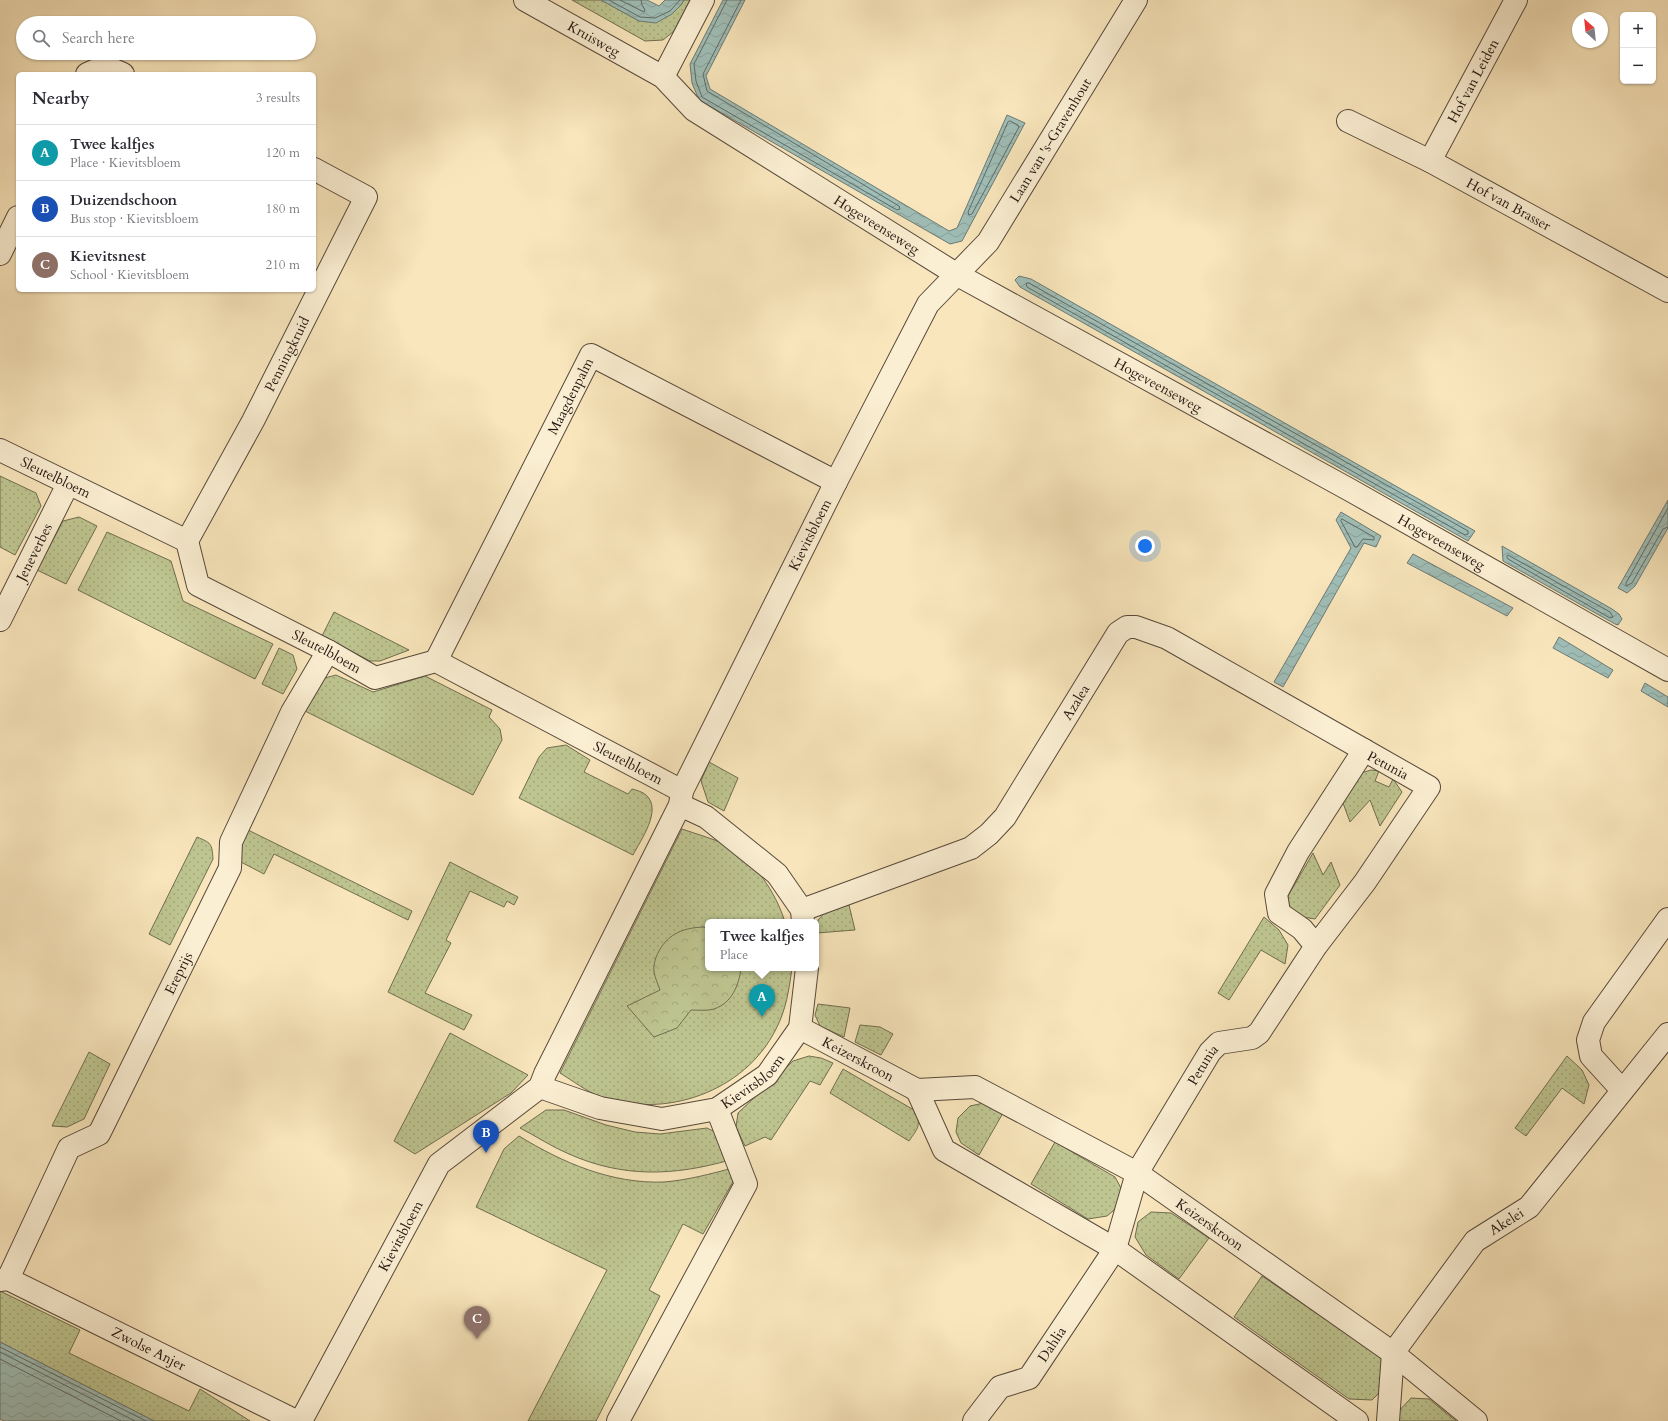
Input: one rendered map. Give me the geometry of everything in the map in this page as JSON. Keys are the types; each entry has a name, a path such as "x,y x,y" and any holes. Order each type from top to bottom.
{"street":[{"name":"Kruisweg","path":"525,0 663,77"},
{"path":"663,77 703,0"},
{"name":"Laan van 's-Gravenhout","path":"956,274 988,242 1136,0"},
{"name":"Hof van Leiden","path":"1430,161 1516,0"},
{"name":"Hogeveenseweg","path":"663,77 694,110 956,274 1350,490 1668,670"},
{"name":"Hof van Brasser","path":"1348,121 1430,161 1668,291"},
{"name":"Penningkruid","path":"187,541 253,421 366,197 316,169"},
{"path":"0,254 16,221"},
{"name":"Kievitsbloem","path":"301,1421 439,1164 540,1087 545,1074 836,482 928,304 956,274"},
{"name":"Maagdenpalm","path":"436,661 591,355 836,482"},
{"name":"Sleutelbloem","path":"0,450 187,541 198,585 328,651 375,678 436,661 681,798"},
{"name":"Jeneverbes","path":"0,620 68,484"},
{"name":"Azalea","path":"802,916 971,848 990,834 1005,817 1118,633 1127,627 1136,627 1167,638 1364,750"},
{"name":"Ereprijs","path":"4,1280 69,1148 99,1134 230,868 231,842 292,712 328,651"},
{"name":"Petunia","path":"1114,1249 1137,1173 1210,1052 1218,1043 1252,1038 1259,1033 1316,946 1365,882 1429,787 1364,750 1298,852 1276,894 1279,913 1302,929 1316,946"},
{"path":"681,798 777,874 802,916"},
{"path":"1622,1090 1591,1056 1588,1040 1594,1022 1668,919"},
{"name":"Kievitsbloem","path":"540,1087 600,1108 662,1119 717,1109 766,1075 800,1028 807,971"},
{"name":"Keizerskroon","path":"800,1028 917,1090 975,1087 1137,1173 1393,1353 1476,1421"},
{"name":"Akelei","path":"1393,1353 1475,1241 1529,1207 1668,1034"},
{"path":"917,1090 944,1150 1114,1249 1357,1421"},
{"path":"618,1421 746,1184 717,1109"},
{"name":"Dahlia","path":"974,1421 1000,1387 1029,1378 1114,1249"},
{"name":"Zwolse Anjer","path":"4,1280 296,1421"},
{"path":"1388,1421 1393,1353"}],"green space":[{"path":"572,0 601,0 639,21 681,5 684,0 690,0 674,31 663,40 645,41"},
{"path":"0,476 36,493 41,506 15,555 0,547"},
{"path":"79,517 97,526 66,584 37,570 63,521"},
{"path":"107,532 171,561 183,601 273,644 255,679 78,590"},
{"path":"334,612 409,650 380,661 370,661 322,636"},
{"path":"279,648 293,655 297,669 283,694 262,684"},
{"path":"336,675 373,692 425,676 492,710 489,717 500,729 502,740 473,795 305,711 321,679"},
{"path":"566,745 590,760 584,772 628,794 632,789 641,792 651,801 651,817 645,834 633,855 519,798 539,757 547,748"},
{"path":"709,762 738,778 724,811 708,802 701,781"},
{"path":"1371,770 1379,771 1375,781 1389,787 1393,779 1402,792 1380,826 1370,800 1350,822 1343,803 1361,773"},
{"path":"244,828 412,911 408,920 274,854 264,874 239,861"},
{"path":"682,829 726,845 746,859 763,878 770,889 784,919 705,919 705,971 792,971 785,1007 776,1029 762,1051 744,1069 724,1084 700,1095 675,1102 650,1105 624,1103 599,1096 584,1089 560,1073"},
{"path":"197,837 210,844 213,859 170,945 149,934"},
{"path":"1313,853 1323,875 1331,862 1340,885 1315,919 1303,917 1290,911 1288,896"},
{"path":"450,862 518,897 514,905 507,901 504,907 470,891 446,940 451,943 425,993 472,1015 464,1030 388,992"},
{"path":"849,905 855,930 819,933 819,919 826,911"},
{"path":"1264,917 1279,930 1288,945 1285,964 1261,950 1229,1000 1218,993"},
{"path":"705,927 705,971 740,971 734,993 726,1002 714,1009 691,1010 677,1028 654,1037 627,1006 660,990 654,974 654,964 659,951 672,936 683,930"},
{"path":"818,1004 850,1008 844,1037 820,1026 815,1015"},
{"path":"860,1025 880,1027 893,1034 881,1055 855,1042"},
{"path":"450,1033 528,1075 511,1093 415,1154 394,1141"},
{"path":"89,1052 110,1064 84,1119 67,1127 52,1126"},
{"path":"809,1056 821,1058 833,1063 820,1085 810,1081 771,1140 765,1137 745,1146 736,1127 738,1113 793,1061"},
{"path":"1567,1056 1582,1070 1589,1085 1584,1104 1562,1088 1526,1136 1515,1128"},
{"path":"843,1069 914,1110 918,1119 918,1126 909,1141 830,1093"},
{"path":"984,1103 1003,1113 979,1155 961,1143 956,1132 958,1118 970,1106"},
{"path":"546,1110 564,1110 606,1125 635,1132 660,1134 707,1128 719,1134 730,1160 689,1169 649,1172 629,1171 589,1162 556,1148 520,1128"},
{"path":"519,1136 553,1155 588,1170 645,1182 673,1181 733,1168 734,1180 703,1234 683,1224 649,1290 660,1296 596,1421 528,1421 607,1270 476,1207 504,1149"},
{"path":"1055,1142 1115,1177 1122,1190 1119,1206 1107,1216 1088,1219 1031,1184"},
{"path":"1151,1212 1171,1213 1209,1238 1179,1279 1146,1255 1135,1237 1138,1222"},
{"path":"1262,1276 1379,1356 1387,1367 1385,1387 1372,1400 1349,1399 1234,1317"},
{"path":"0,1291 80,1330 69,1353 189,1411 200,1389 250,1421 154,1421 0,1342"},
{"path":"1411,1398 1429,1399 1456,1421 1398,1421 1397,1413"}],"water":[{"path":"601,0 647,0 659,6 665,0 684,0 672,14 656,23 639,21"},
{"path":"723,0 745,0 706,76 710,89 949,231 957,228 1007,115 1025,123 962,241 950,244 699,100 692,83 690,64"},
{"path":"1019,276 1031,279 1475,531 1468,541 1020,287 1015,280"},
{"path":"1668,500 1668,528 1635,586 1627,593 1618,588"},
{"path":"1341,512 1381,536 1376,547 1364,543 1283,687 1274,682 1351,548 1336,520"},
{"path":"1502,546 1612,609 1619,614 1622,619 1618,625 1615,624 1503,561"},
{"path":"1413,554 1513,608 1507,616 1407,563"},
{"path":"1559,637 1613,670 1608,678 1553,648"},
{"path":"1645,683 1668,697 1668,707 1641,691"},
{"path":"0,1342 154,1421 4,1421 0,1419"}],"place":[{"name":"Twee kalfjes","path":"762,1017"},
{"name":"Duizendschoon","path":"486,1153"},
{"name":"Kievitsnest","path":"477,1339"}]}
